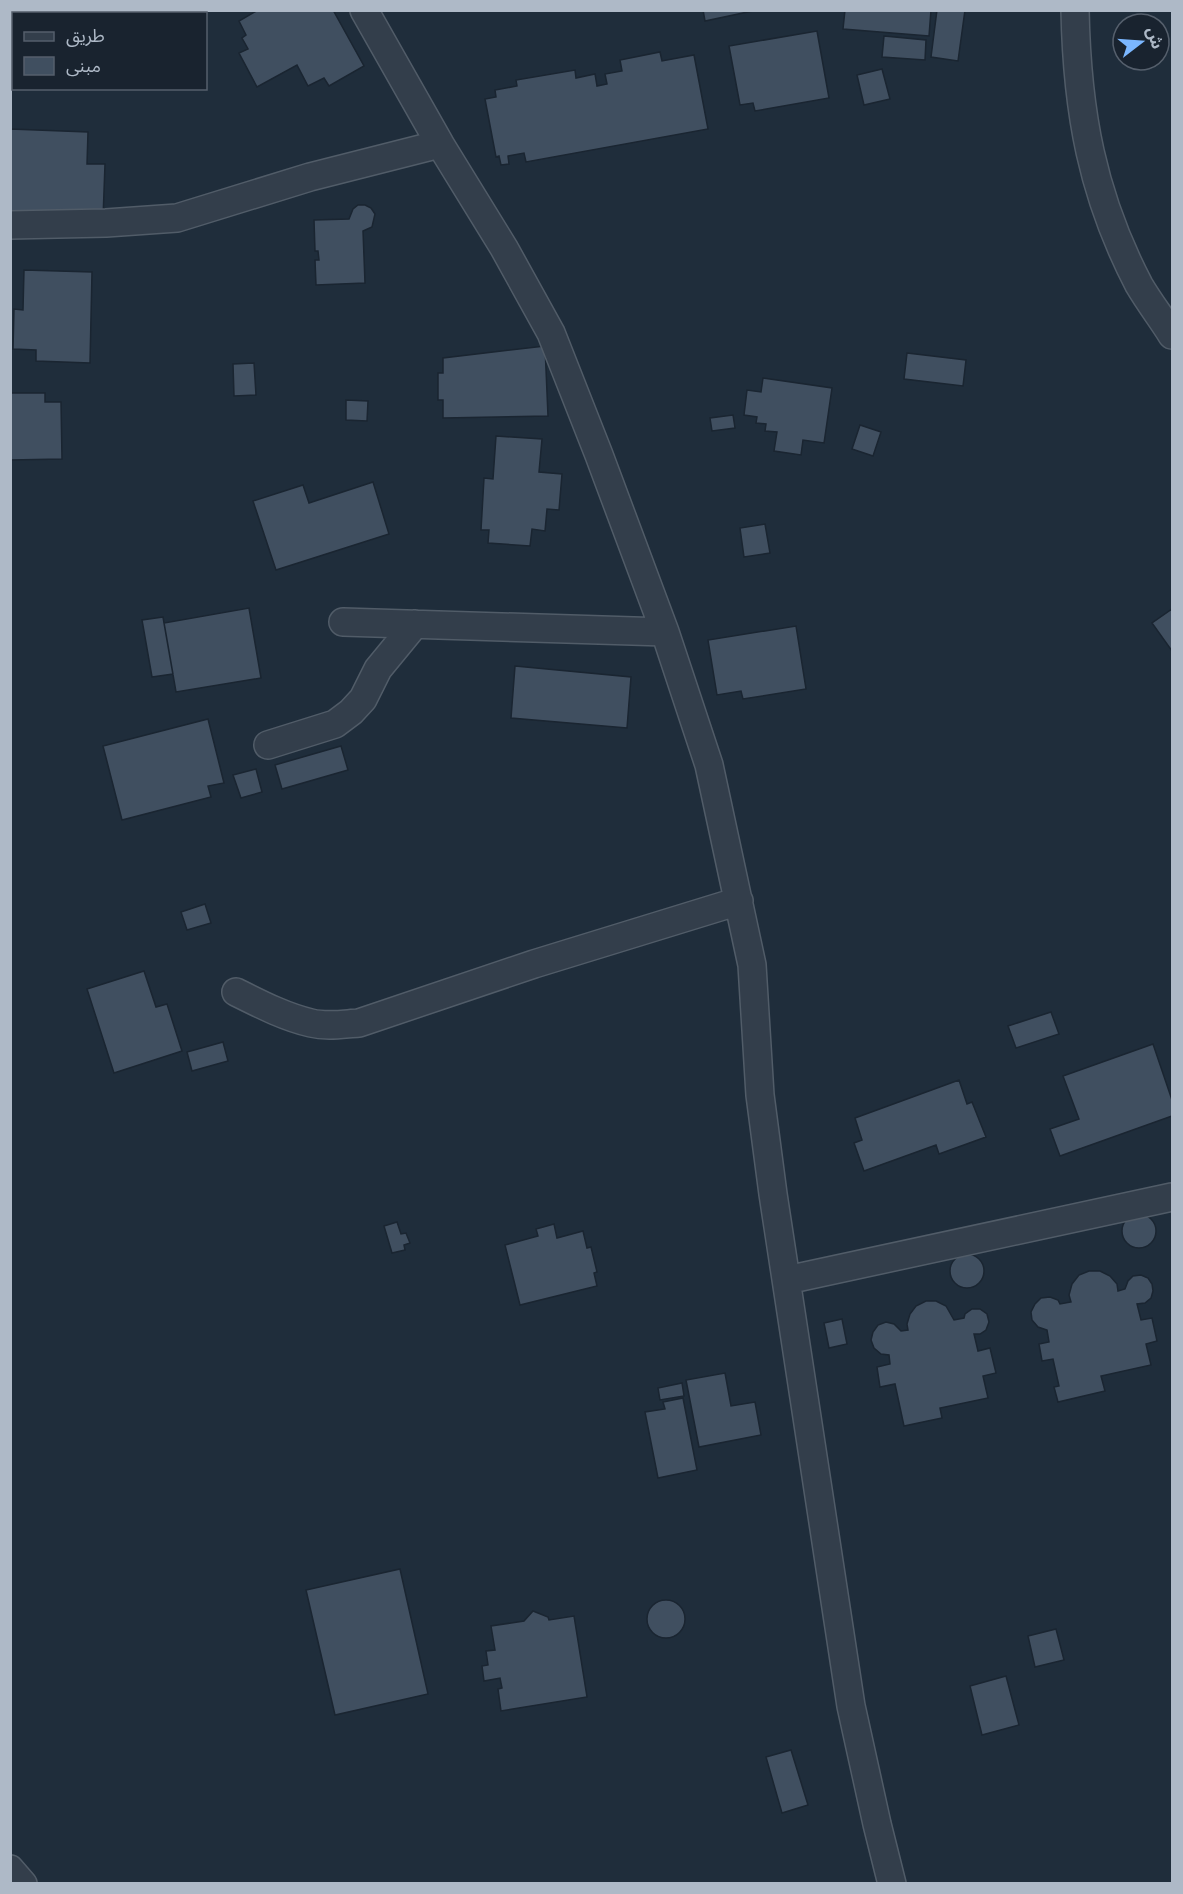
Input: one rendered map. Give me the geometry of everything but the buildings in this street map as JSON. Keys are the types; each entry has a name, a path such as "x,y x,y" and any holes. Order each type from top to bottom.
{"street":[{"path":"364,10 440,144 504,248 551,333 665,632 709,765 752,965 760,1095 851,1706 892,1884"},
{"path":"1075,10 1082,119 1094,175 1110,221 1140,287 1173,335"},
{"path":"10,225 106,223 177,218 310,177 440,144"},
{"path":"343,622 665,632"},
{"path":"268,745 335,724 351,712 363,699 378,669 415,624"},
{"path":"236,992 278,1012 312,1023 334,1025 359,1023 534,964 739,901"},
{"path":"787,1280 1173,1197"},
{"path":"10,1869 23,1884"}]}
